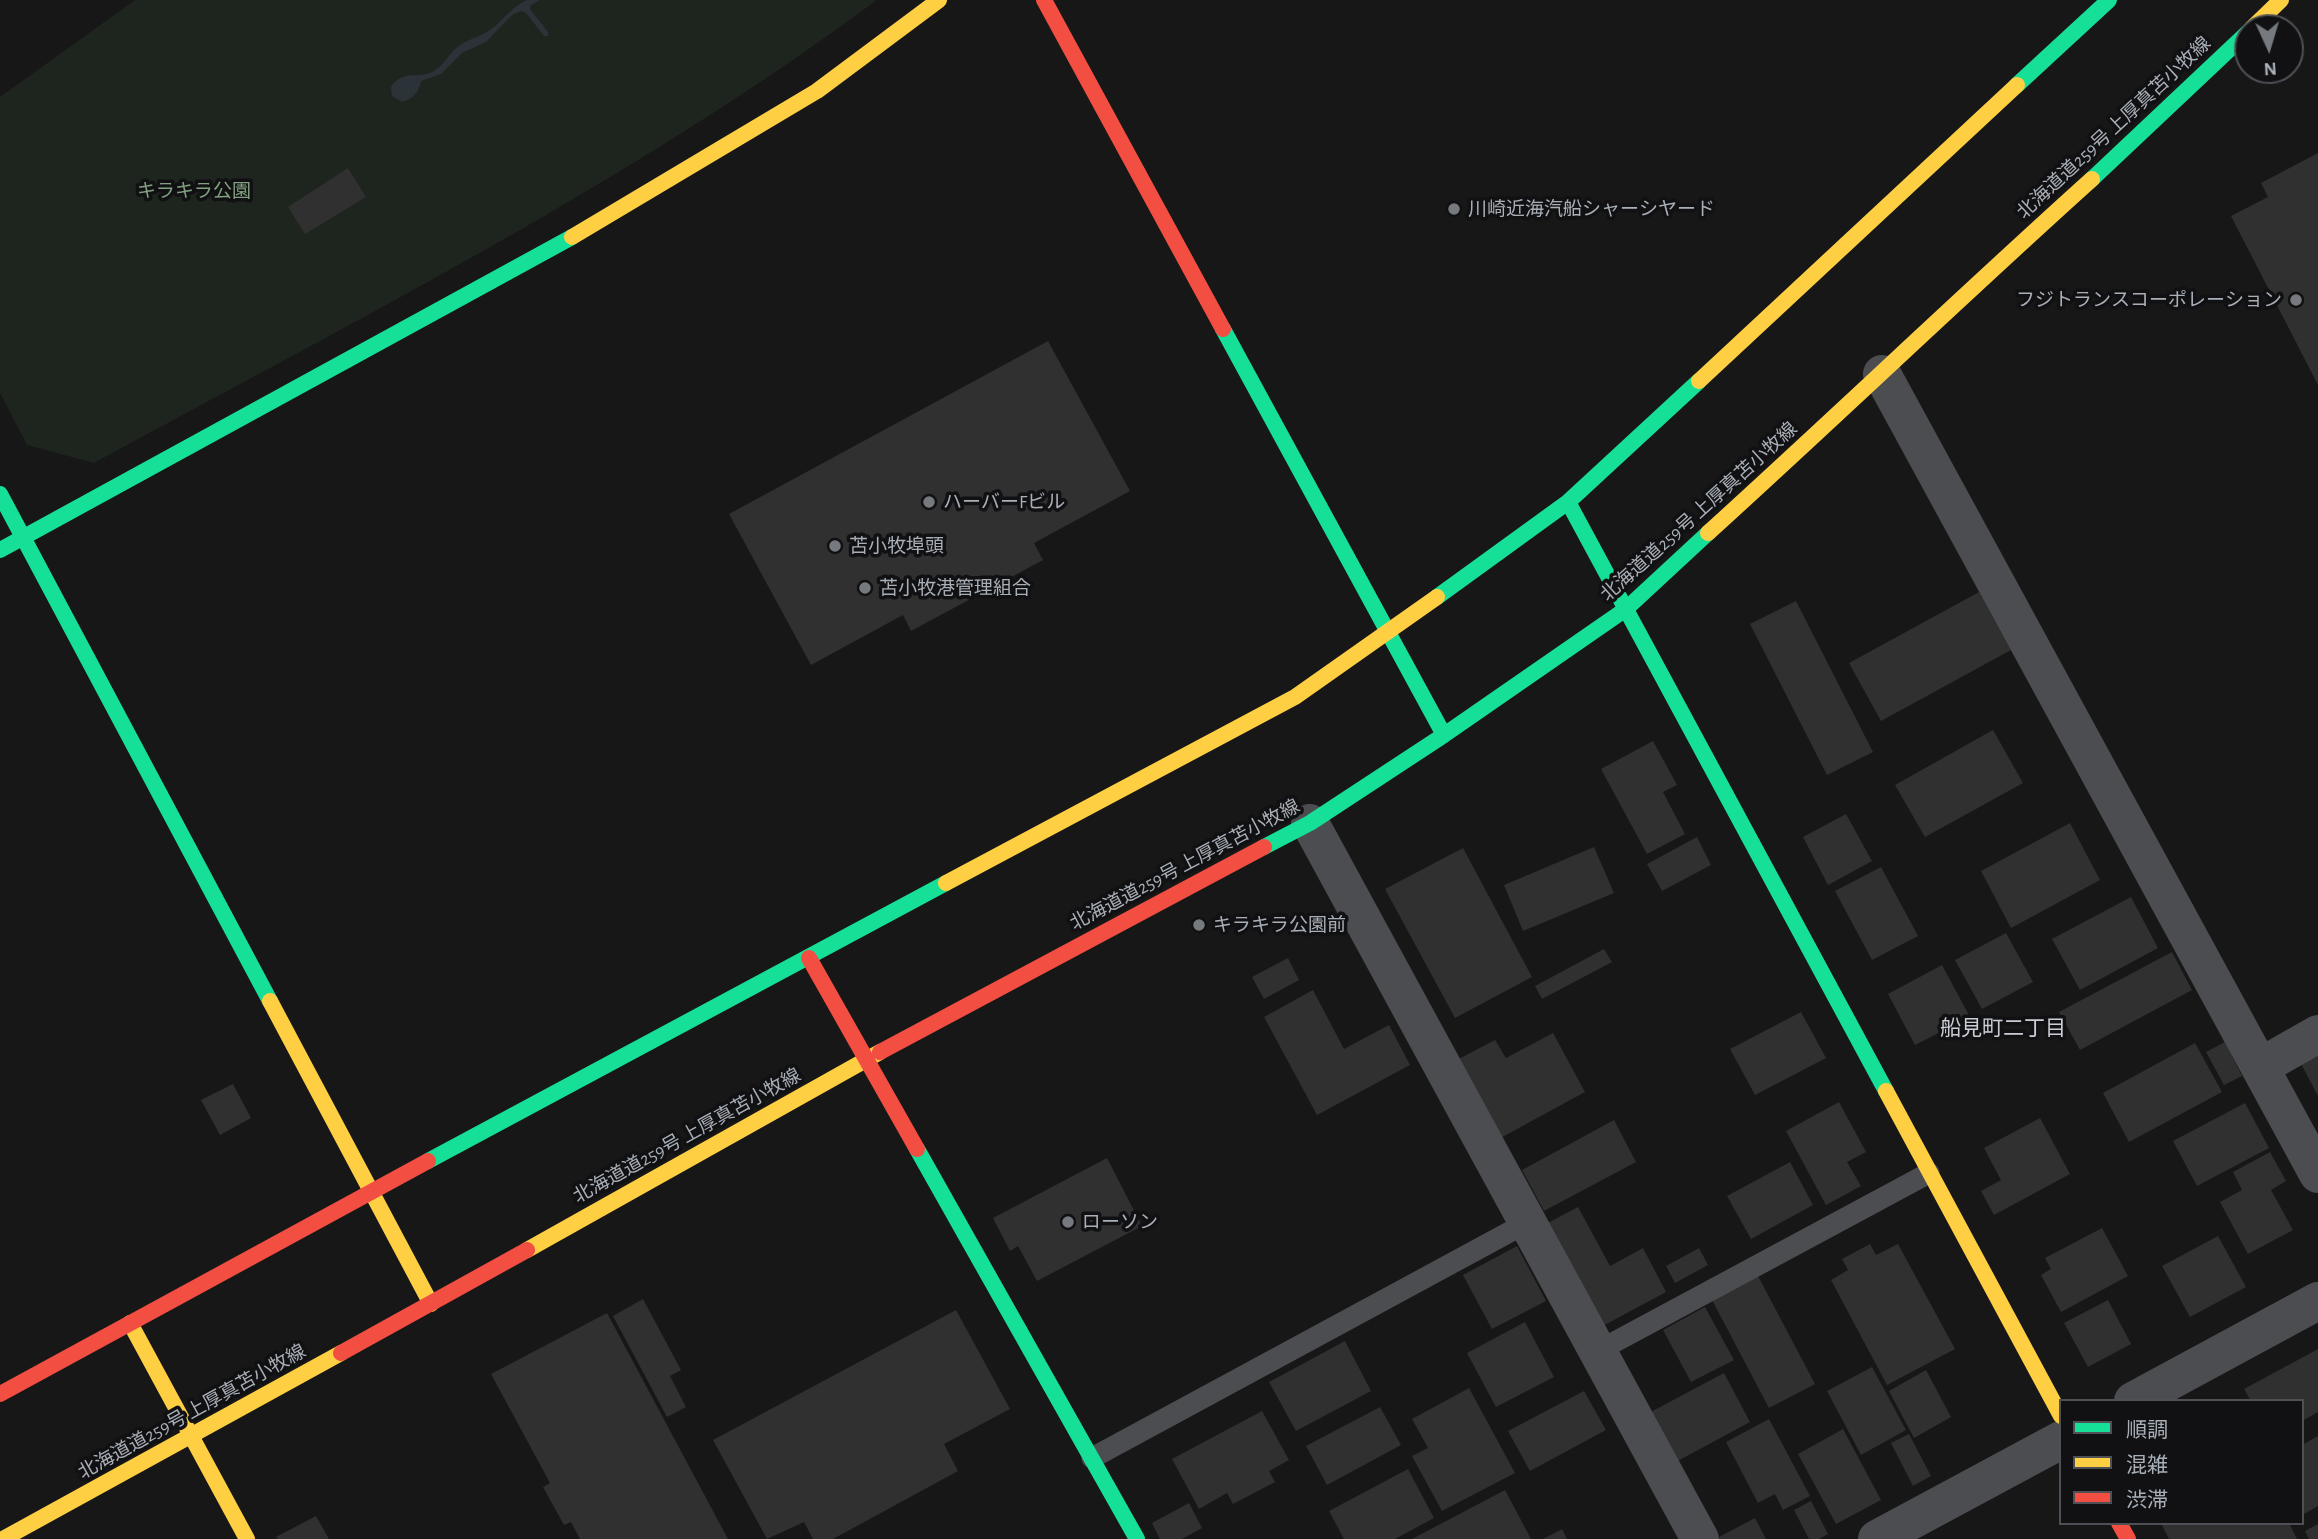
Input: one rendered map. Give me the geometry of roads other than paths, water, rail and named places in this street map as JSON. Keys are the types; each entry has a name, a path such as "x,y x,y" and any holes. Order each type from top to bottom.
{"main road":[{"path":"0,550 589,227 817,91 939,0"},
{"path":"1044,0 1444,735"},
{"path":"0,1394 371,1191 1295,697 1568,502 2109,0"},
{"path":"2266,14 2281,0"},
{"name":"北海道道259号 上厚真苫小牧線","path":"3,1539 431,1304 866,1059 1310,823 1444,735 1626,609 2234,45"},
{"path":"0,494 431,1304"},
{"path":"1568,502 2059,1412"},
{"path":"809,958 1136,1539"},
{"path":"130,1323 247,1539"}],"street":[{"path":"1882,374 2318,1174"},
{"path":"1310,823 1700,1539"},
{"path":"2260,1067 2318,1034"},
{"path":"2137,1399 2318,1301"},
{"path":"1877,1539 2059,1441"}],"lane":[{"path":"1598,1351 1929,1173"},
{"path":"1092,1458 1528,1222"}],"place":[{"name":"川崎近海汽船シャーシヤード","path":"1454,209"},
{"name":"フジトランスコーポレーション","path":"2296,300"},
{"name":"ハーバーFビル","path":"929,502"},
{"name":"苫小牧埠頭","path":"835,546"},
{"name":"苫小牧港管理組合","path":"865,588"},
{"name":"キラキラ公園前","path":"1199,925"},
{"name":"ローソン","path":"1068,1222"}],"district":[{"name":"船見町二丁目","path":"2003,1029"}],"park label":[{"name":"キラキラ公園","path":"194,191"}]}
